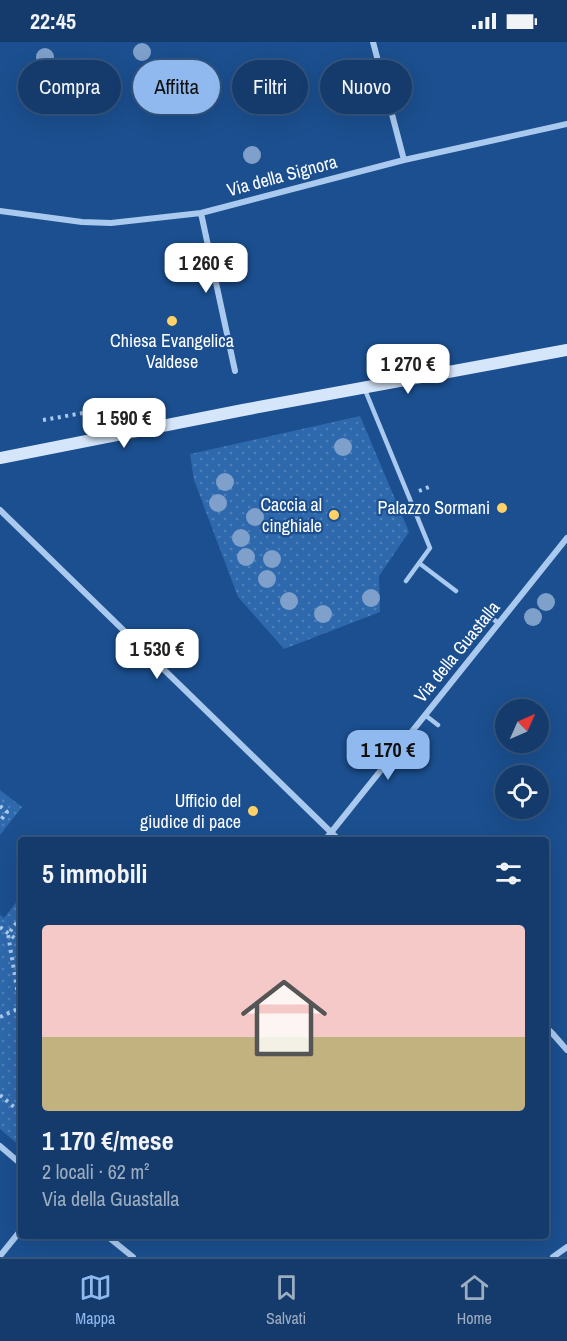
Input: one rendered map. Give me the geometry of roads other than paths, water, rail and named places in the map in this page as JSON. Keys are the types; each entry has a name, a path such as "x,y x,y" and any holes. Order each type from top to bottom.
{"street":[{"path":"374,42 404,160"},
{"name":"Via della Signora","path":"0,211 82,222 111,223 201,213 404,160 567,124"},
{"path":"201,213 235,371"},
{"path":"0,458 567,350"},
{"path":"0,510 336,837"},
{"name":"Via della Guastalla","path":"327,837 567,538"},
{"path":"549,1030 567,1050"},
{"path":"2,1150 18,1162"},
{"path":"1,1253 18,1233"},
{"path":"111,1239 133,1257"},
{"path":"554,1257 567,1246"}],"lane":[{"path":"364,387 430,548 406,581"},
{"path":"419,563 456,591"},
{"path":"491,618 499,623"},
{"path":"425,715 438,725"}],"place":[{"name":"Chiesa Evangelica Valdese","path":"172,321"},
{"name":"Palazzo Sormani","path":"502,508"},
{"name":"Caccia al cinghiale","path":"334,515"},
{"name":"Ufficio del giudice di pace","path":"253,811"}]}
